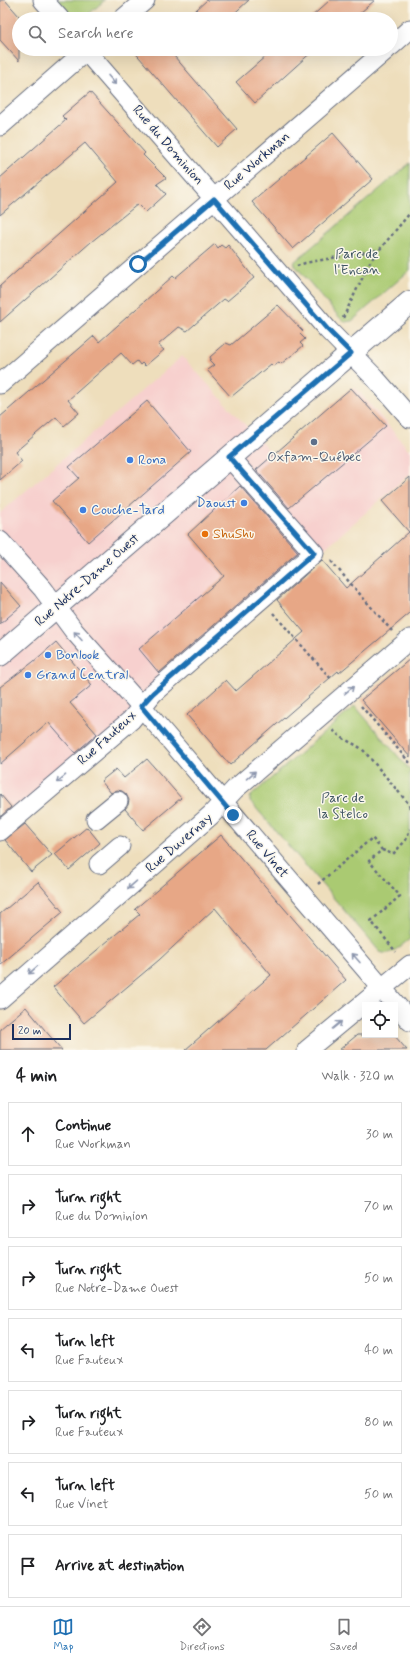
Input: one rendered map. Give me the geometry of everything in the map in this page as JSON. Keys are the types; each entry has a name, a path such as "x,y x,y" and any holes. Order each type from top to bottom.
{"main road":[{"name":"Rue Notre-Dame Ouest","path":"0,655 410,302"}],"street":[{"path":"44,0 54,12"},
{"path":"131,12 145,0"},
{"path":"398,40 410,29"},
{"path":"0,126 80,56"},
{"name":"Rue du Dominion","path":"92,56 328,330 410,418"},
{"name":"Rue Workman","path":"0,384 379,56"},
{"name":"Rue Fauteux","path":"0,831 131,720 153,693 314,553 229,457"},
{"name":"Rue Vinet","path":"0,541 43,589 74,631 141,706 410,1021"},
{"name":"Rue Duvernay","path":"0,999 211,816 241,784 403,636"},
{"path":"96,819 118,801"},
{"path":"99,864 120,846"},
{"path":"307,1050 410,965"}],"path":[{"path":"341,322 366,268 378,250 410,213"},
{"path":"294,268 305,263 378,250"},
{"path":"330,559 403,636"},
{"path":"272,612 336,685"},
{"path":"357,701 410,763"},
{"path":"331,728 342,739 358,746 364,751 408,803 410,808"},
{"path":"318,884 372,838 382,850 393,854 406,840 410,829"},
{"path":"382,850 369,861 400,896 371,921 396,952"}],"shaded area":[{"path":"182,356 274,456 355,387 410,451 410,474 0,832 0,513"}],"green space":[{"path":"48,0 105,0 91,12 58,12"},
{"name":"Parc de l'Encan","path":"410,163 410,270 352,321 345,322 293,263"},
{"name":"Parc de la Stelco","path":"355,706 410,770 410,939 396,950 388,953 380,952 250,801 250,797 253,794"}],"building":[{"path":"0,0 5,0 16,12 12,12 12,53 0,40"},
{"path":"207,0 249,0 236,12 194,12"},
{"path":"330,0 375,0 361,12 317,12"},
{"path":"14,56 19,56 19,61"},
{"path":"138,56 174,56 237,129 217,147"},
{"path":"266,56 307,56 255,103 236,82"},
{"path":"90,92 145,153 143,155 166,178 157,184 166,194 146,212 138,204 91,242 0,322 0,286 118,182 85,143 0,215 0,178 66,120 62,116"},
{"path":"333,133 373,179 293,249 252,202"},
{"path":"215,244 218,248 221,245 225,248 228,245 254,278 227,301 224,299 187,331 179,327 158,345 164,350 145,366 142,363 140,365 137,361 132,365 121,353 68,400 79,413 64,426 56,417 15,452 22,461 0,480 0,417 94,336 99,342 173,276 175,278"},
{"path":"278,305 303,331 300,334 305,339 300,343 303,346 281,364 279,362 273,366 271,364 231,397 207,370 214,365 209,360 211,359 210,357 226,343 231,345"},
{"path":"351,388 386,426 289,508 256,470"},
{"name":"Rona","path":"147,401 191,452 88,542 52,501 79,478 69,467"},
{"path":"410,477 410,613 339,673 338,671 230,765 187,715 226,680 236,691 304,632 277,600 322,560 346,588 409,532 382,501"},
{"path":"240,486 298,552 159,673 139,649 224,576 188,534"},
{"path":"0,582 21,606 0,624"},
{"path":"56,642 92,685 70,703 97,734 75,753 48,722 0,764 0,687"},
{"path":"410,659 410,757 361,700"},
{"path":"147,759 181,798 143,830 125,809 129,800 126,794 117,790 111,793 101,781 116,769 124,778"},
{"path":"0,794 11,807 0,817"},
{"path":"25,824 52,855 31,872 5,840"},
{"path":"87,827 100,843 69,870 55,854"},
{"path":"221,835 346,980 266,1050 185,1050 271,975 215,908 159,960 84,1023 53,987 140,914 135,909"},
{"path":"38,882 63,912 0,965 0,914"},
{"path":"26,1007 62,1050 0,1050 0,1029"},
{"path":"357,1035 362,1035 362,1038 397,1038 407,1050 339,1050"}],"place":[{"name":"Oxfam-Québec","path":"314,442"},
{"name":"Rona","path":"130,460"},
{"name":"Daoust","path":"244,503"},
{"name":"Couche-Tard","path":"83,510"},
{"name":"ShuShu","path":"205,534"},
{"name":"Bonlook","path":"48,655"},
{"name":"Grand Central","path":"28,675"}],"route":[{"path":"138,264 214,199 328,330 351,353 229,457 314,553 237,618 153,693 141,706 214,790 233,815"}]}
